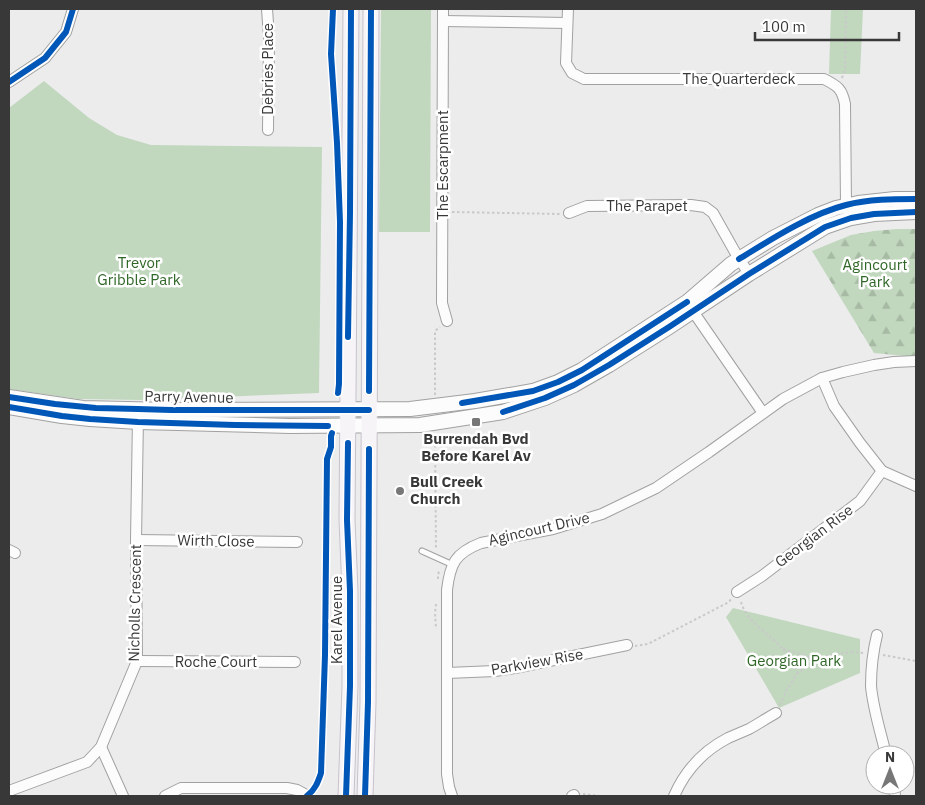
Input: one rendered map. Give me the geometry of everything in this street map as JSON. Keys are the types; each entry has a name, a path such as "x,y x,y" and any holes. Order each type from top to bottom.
{"main road":[{"name":"Karel Avenue","path":"346,796 350,686 347,410 351,9"},
{"name":"Karel Avenue","path":"365,796 368,692 371,9"},
{"path":"690,307 750,274 849,212 871,201 916,199"},
{"path":"690,307 731,264 773,238 818,215 849,212 874,214 916,212"},
{"name":"Parry Avenue","path":"9,407 72,417 138,415 171,410 369,410 435,407 532,391 558,382 690,307"},
{"name":"Parry Avenue","path":"9,397 138,415 281,426 420,425 445,422 503,412 574,386 602,369 690,307"}],"street":[{"path":"9,82 45,58 66,32 74,9"},
{"name":"Debries Place","path":"267,9 269,37 268,130"},
{"name":"The Escarpment","path":"444,9 442,302 447,320"},
{"name":"The Quarterdeck","path":"568,9 566,63 572,74 584,79 824,79 837,85 843,94 845,104 849,212"},
{"path":"443,21 568,23"},
{"name":"The Parapet","path":"569,213 587,206 691,205 705,207 713,213 739,259 750,274"},
{"path":"690,307 763,413"},
{"name":"Agincourt Drive","path":"449,563 471,547 481,543 554,529 602,514 656,488 783,399 822,378 874,365 916,361"},
{"path":"822,378 834,406 882,471 916,486"},
{"name":"Nicholls Crescent","path":"9,791 87,762 101,747 137,661 138,415"},
{"name":"Georgian Rise","path":"737,592 762,576 860,501 882,471"},
{"name":"Wirth Close","path":"136,540 297,542"},
{"path":"449,563 447,590 447,774 452,796"},
{"path":"877,635 873,653 871,686 884,745"},
{"name":"Parkview Rise","path":"447,672 496,671 627,645"},
{"name":"Roche Court","path":"137,661 295,662"},
{"path":"674,796 682,779 701,756 728,738 747,730 776,713"},
{"path":"101,747 123,796"},
{"path":"166,796 181,788 287,788 297,790 308,796"}],"lane":[{"path":"422,551 449,563"}],"path":[{"path":"841,81 845,69 846,9"},
{"path":"442,212 569,213"},
{"path":"435,397 435,331 447,320"},
{"path":"435,430 436,556"},
{"path":"438,583 438,574 449,563"},
{"path":"627,645 639,646 648,644 729,602 737,592"},
{"path":"737,592 743,609 783,649 798,673"},
{"path":"437,602 435,613 437,635"},
{"path":"783,649 816,659"},
{"path":"776,713 787,689 798,673 816,659 852,652 873,653 916,661"},
{"path":"573,795 588,794 600,796"}],"green space":[{"path":"381,9 431,9 430,232 379,232"},
{"path":"831,9 863,9 860,74 829,74"},
{"name":"Trevor Gribble Park","path":"44,81 89,118 117,135 151,145 322,147 319,393 140,400 78,399 9,389 9,108"},
{"name":"Agincourt Park","path":"897,229 916,229 916,357 874,353 812,251 851,235"},
{"name":"Georgian Park","path":"733,608 860,639 860,673 779,708 726,617"}],"cycle path":[{"path":"9,82 45,58 66,32 73,9"},
{"path":"333,9 331,54 340,222 338,393"},
{"path":"348,337 351,9"},
{"path":"369,391 371,9"},
{"path":"739,259 791,228 832,209 872,200 916,199"},
{"path":"503,412 545,398 574,385 609,365 825,227 851,218 874,214 916,212"},
{"path":"462,403 533,391 558,382 582,370 687,302"},
{"path":"9,397 96,408 369,410"},
{"path":"9,407 62,416 138,422 328,426"},
{"path":"307,796 314,788 321,773 325,655 327,459 331,447 332,433"},
{"path":"346,796 350,686 350,591 347,520 348,443"},
{"path":"365,796 368,702 369,449"}],"place":[{"name":"Burrendah Bvd Before Karel Av","path":"476,422"},
{"name":"Bull Creek Church","path":"400,491"}]}
